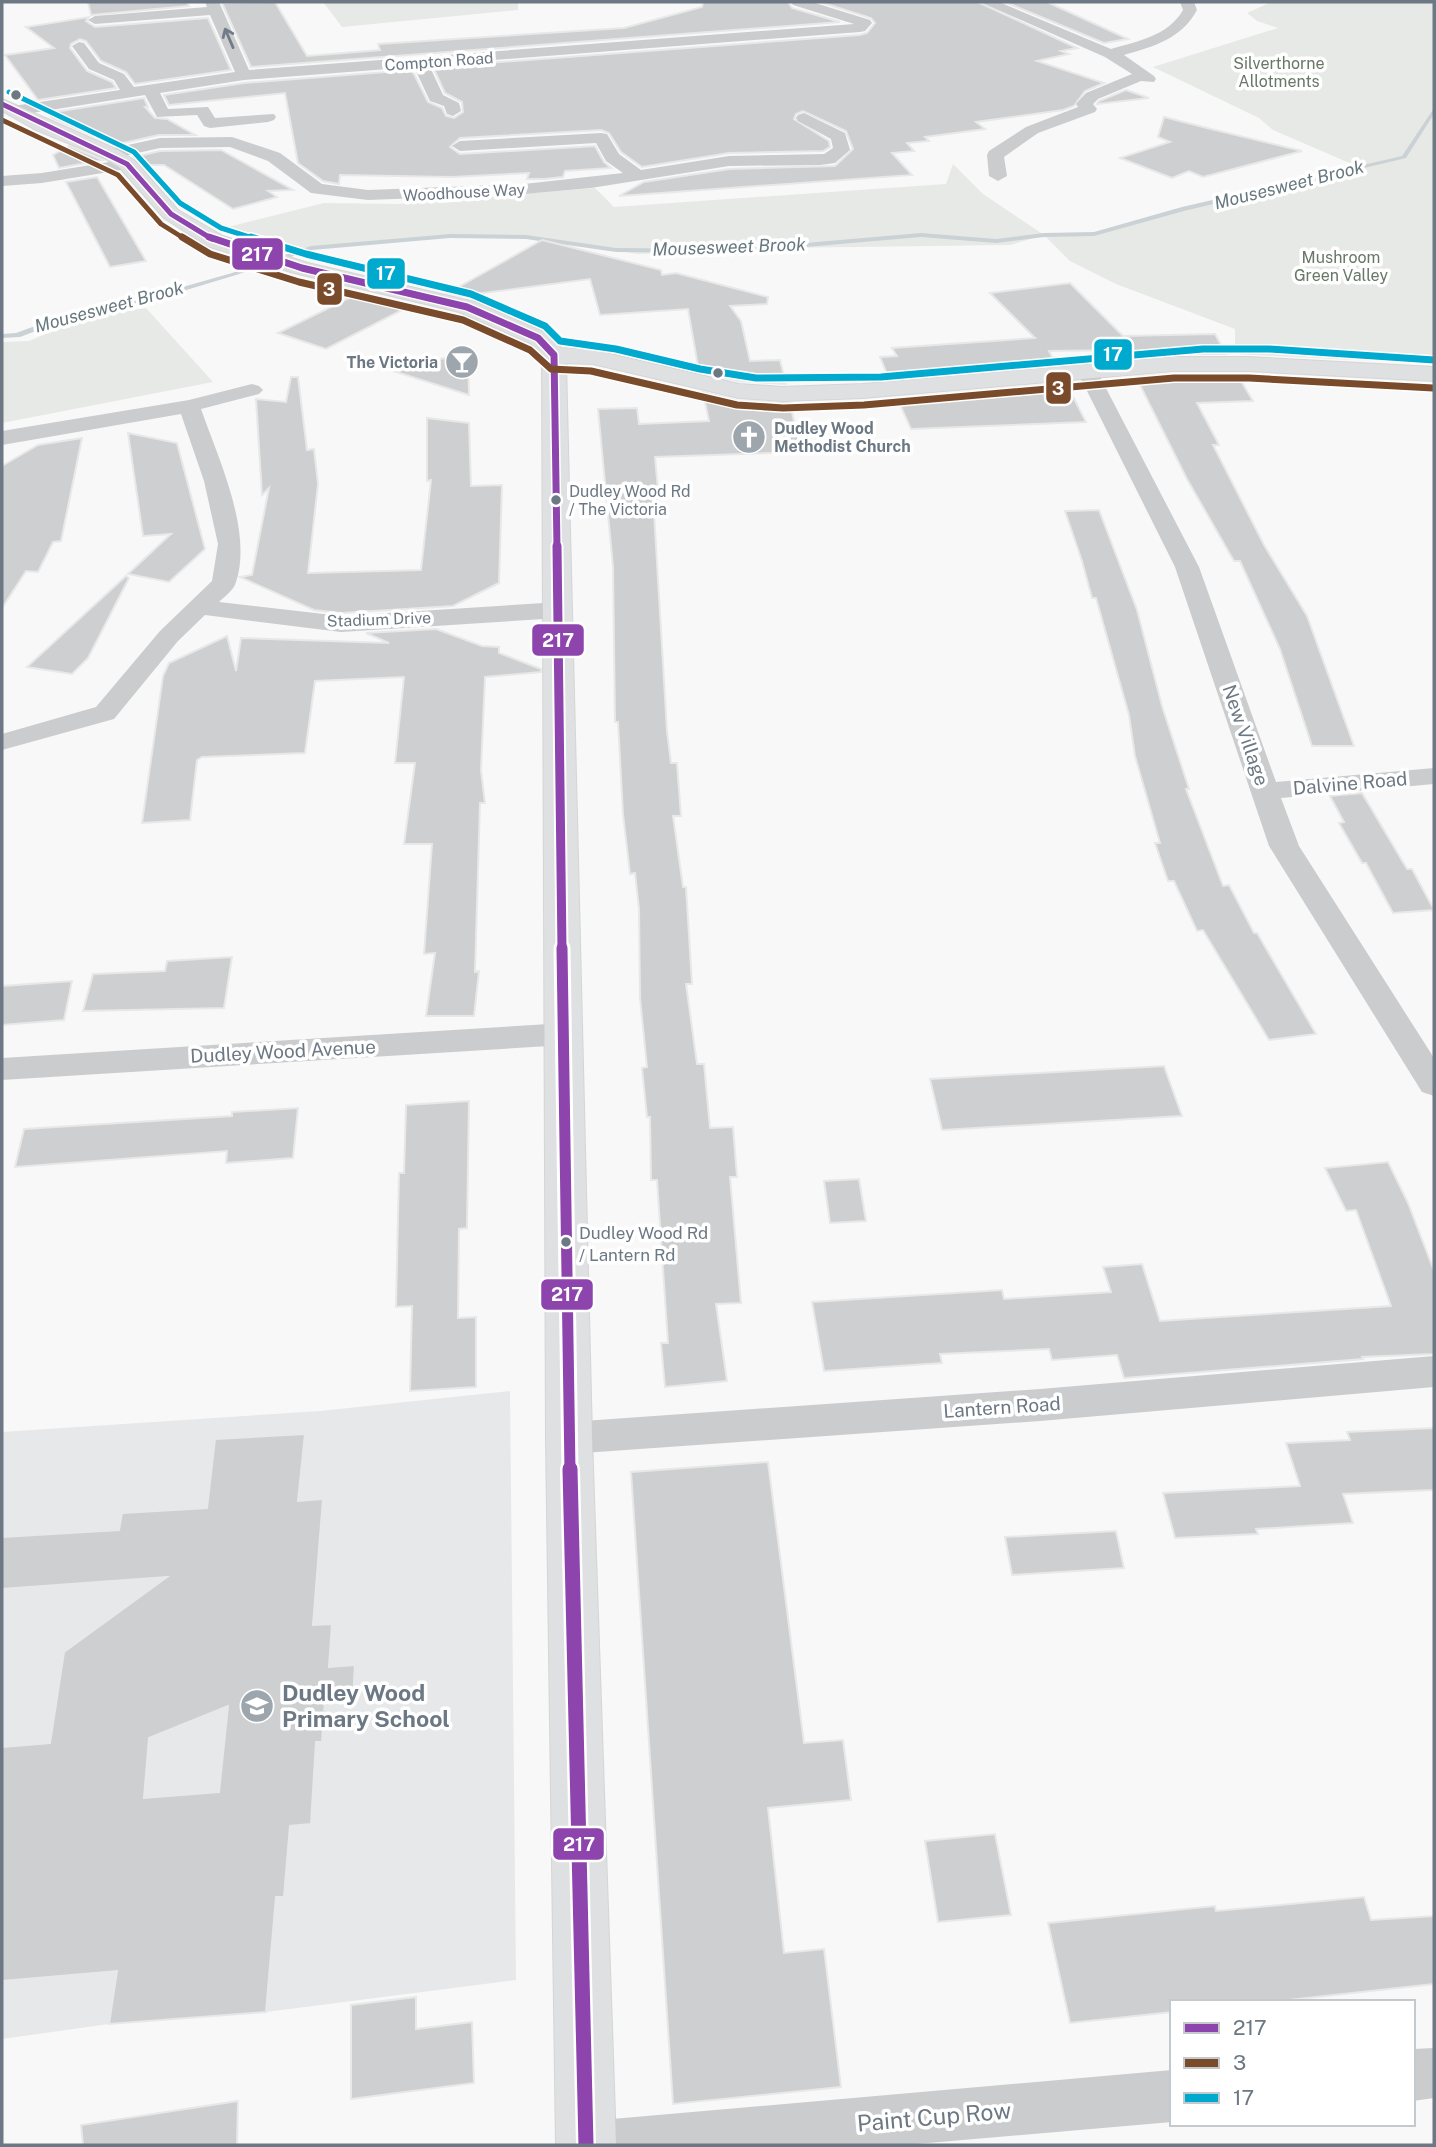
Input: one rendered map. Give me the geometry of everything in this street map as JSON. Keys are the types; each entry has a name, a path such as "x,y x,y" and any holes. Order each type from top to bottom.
{"street":[{"name":"Compton Road","path":"7,107 244,75 860,28 865,23 805,2"},
{"path":"987,2 1127,62 1146,77 1092,96 1084,103 1089,109 1032,130 995,155 998,176"},
{"path":"1110,54 1171,35 1186,20 1190,10 1187,2"},
{"path":"95,20 214,6 244,75"},
{"path":"79,46 94,66 119,77 129,92"},
{"path":"420,62 436,99 451,103 453,111"},
{"path":"150,89 163,114"},
{"path":"7,107 119,159 171,214 215,241 302,268 467,307 541,344 739,391 782,394 863,391 1173,365 1249,364 1434,374"},
{"path":"140,116 202,110 210,123 268,117"},
{"path":"784,120 802,112 839,137 842,150 829,159 839,175"},
{"path":"460,146 495,149 608,138 612,157 639,176"},
{"name":"Woodhouse Way","path":"2,181 42,178 119,159 160,144 232,142 274,157 317,189 351,194 396,195 524,189 639,176 729,161 829,159"},
{"path":"541,344 559,610 569,1438 586,2145"},
{"name":"New Village","path":"1087,371 1187,567 1284,846 1434,1084"},
{"path":"2,438 189,406 251,390"},
{"path":"2,742 105,713 169,636 224,583 230,544 215,481 189,406"},
{"name":"Stadium Drive","path":"200,607 341,624 559,610"},
{"name":"Dalvine Road","path":"1265,791 1434,776"},
{"name":"Dudley Wood Avenue","path":"2,1069 565,1034"},
{"name":"Lantern Road","path":"569,1438 1040,1405 1434,1371"},
{"path":"1415,2075 1434,2073"},
{"name":"Paint Cup Row","path":"612,2145 1170,2096"}],"shaded area":[{"name":"Dudley Wood Primary School","path":"510,1391 516,1980 266,2012 109,2024 2,2039 2,1432 320,1411"}],"green space":[{"path":"323,2 518,2 518,10 342,27"},
{"name":"Mushroom Green Valley","path":"1271,2 1434,2 1434,364 1235,354 1235,329 1116,284 1070,261 1044,235 1094,234 1182,209 1284,186 1354,165 1273,130 1259,118 1153,67 1278,28 1257,21 1247,13"},
{"path":"953,164 983,194 1044,235 1010,245 775,248 638,254 526,237 450,236 311,248 264,249 220,229 324,203 398,204 595,188 614,207 946,184"},
{"path":"146,308 213,382 2,423 2,342 29,341 86,317"}],"building":[{"path":"88,2 187,2 189,6 91,15"},
{"path":"275,2 307,56 380,50 378,44 624,28 702,7 703,2 788,2 792,8 840,22 251,67 222,3"},
{"path":"820,2 978,2 1077,48 1061,51 1069,54 1037,61 1104,83 1085,91 1074,106 1063,110 976,122 985,129 925,137 929,141 907,143 914,151 892,153 912,175 619,196 644,182 729,169 835,166 853,149 846,131 803,111 796,114 794,119 829,141 830,147 823,151 729,153 642,167 621,152 609,133 601,130 460,138 450,147 460,154 595,146 604,162 611,168 565,171 563,177 544,179 527,179 529,173 452,177 340,175 339,184 323,181 298,163 285,93 169,105 164,95 244,83 412,70 428,102 442,108 446,116 454,118 463,112 462,102 445,93 433,67 860,35 867,33 875,23 871,18"},
{"path":"1005,2 1047,2 1128,39 1104,43"},
{"path":"89,17 86,21 95,27 208,18 231,70 135,84 126,72 101,61 86,41 80,39 71,44 70,48 87,71 112,82 116,88 38,100 5,55 54,48 26,27"},
{"path":"1126,90 1149,98 1097,104 1099,101"},
{"path":"144,98 148,107 145,107 155,118 167,119 195,135 159,135 114,145 52,118 48,113"},
{"path":"1164,117 1302,151 1203,177 1189,171 1172,178 1120,158 1170,142 1158,137"},
{"path":"69,146 103,160 59,168 53,155"},
{"path":"221,150 293,190 268,191 277,197 233,209 164,165 142,165 134,157 160,151"},
{"path":"97,177 146,261 110,267 66,182"},
{"path":"542,240 661,270 662,275 676,273 768,297 767,304 730,306 741,321 750,361 780,360 786,384 739,381 699,372 688,309 600,315 590,279 461,296 448,293"},
{"path":"1070,283 1123,336 1215,334 1226,354 1173,354 1126,358 1121,350 1049,351 1056,365 889,379 880,357 897,356 892,348 1035,338 990,293"},
{"path":"357,294 404,309 326,349 278,333"},
{"path":"468,353 469,395 390,370"},
{"path":"1237,374 1253,401 1197,403 1219,445 1213,445 1264,545 1307,616 1354,746 1312,746 1280,649 1240,561 1234,561 1187,479 1136,377"},
{"path":"291,377 298,377 307,450 314,449 318,484 308,573 421,570 431,480 427,481 427,418 469,423 471,486 502,485 499,583 453,606 341,613 314,610 240,577 252,575 269,488 262,495 256,399 286,402"},
{"path":"1066,383 1086,422 911,429 897,398"},
{"path":"703,392 739,401 790,403 801,452 655,457 660,512 654,512 667,731 671,763 677,763 681,816 673,816 683,887 686,887 692,984 686,984 697,1064 704,1064 710,1128 733,1127 737,1177 730,1177 741,1303 716,1304 727,1381 665,1387 661,1343 668,1343 657,1180 651,1180 650,1117 647,1117 642,1068 647,1067 640,998 639,909 635,873 630,874 623,814 618,722 615,722 613,567 598,409 637,408 639,424 709,421"},
{"path":"128,433 177,443 205,549 169,582 128,574 171,534 143,536"},
{"path":"82,438 61,541 53,542 38,572 26,571 2,608 2,466 38,445"},
{"path":"1099,510 1137,610 1162,706 1189,789 1186,789 1223,886 1229,885 1254,933 1257,933 1316,1034 1269,1040 1203,930 1197,931 1174,881 1168,881 1155,843 1160,843 1135,756 1129,715 1096,598 1092,598 1065,511"},
{"path":"126,576 129,578 88,658 72,674 27,667"},
{"path":"436,629 482,646 499,647 499,653 541,669 541,672 485,677 481,770 485,803 480,803 475,972 479,971 474,1016 426,1016 435,953 424,954 432,844 404,844 415,763 395,763 404,677 315,681 305,753 202,757 197,760 190,820 142,823 163,676 169,663 227,636 236,671 241,638 389,643 366,633"},
{"path":"1362,793 1407,869 1412,869 1434,910 1393,913 1366,863 1362,863 1339,823 1344,822 1330,796"},
{"path":"232,957 224,1008 83,1011 93,974 165,971 167,961"},
{"path":"72,981 64,1020 2,1025 2,986"},
{"path":"1164,1066 1182,1116 942,1130 930,1079"},
{"path":"469,1101 467,1228 459,1229 458,1318 476,1317 476,1387 410,1391 412,1306 396,1307 399,1173 404,1173 406,1105"},
{"path":"298,1108 293,1158 226,1163 227,1151 15,1167 24,1129 232,1116 232,1112"},
{"path":"1388,1162 1408,1203 1434,1271 1434,1354 1362,1357 1363,1359 1124,1378 1117,1355 1052,1360 1049,1349 940,1354 942,1363 824,1371 812,1302 1002,1290 1004,1299 1111,1292 1103,1267 1142,1264 1160,1321 1391,1306 1356,1210 1346,1211 1325,1168"},
{"path":"859,1179 866,1221 830,1223 824,1181"},
{"path":"1434,1428 1434,1490 1343,1494 1353,1523 1256,1529 1258,1534 1175,1538 1163,1493 1300,1486 1286,1443 1350,1440 1347,1432"},
{"path":"305,1434 298,1501 323,1499 313,1625 332,1624 329,1667 355,1665 353,1698 325,1700 322,1742 316,1742 311,1824 290,1826 284,1897 276,1897 266,2012 109,2024 117,1971 2,1981 2,1747 50,1743 64,1652 167,1577 2,1589 2,1537 119,1530 122,1513 207,1508 215,1439","holes":["228,1706 219,1792 144,1798 149,1738"]},
{"path":"768,1462 804,1743 843,1740 851,1800 768,1808 784,1953 824,1949 841,2087 673,2104 631,1472"},
{"path":"1116,1531 1124,1568 1012,1575 1005,1537"},
{"path":"995,1834 1011,1915 938,1922 925,1841"},
{"path":"1364,1897 1371,1920 1434,1916 1434,1984 1288,2000 1170,2000 1170,2012 1070,2023 1048,1923 1215,1906 1216,1911"},
{"path":"416,1997 416,2029 472,2022 474,2083 351,2099 351,2005"},
{"path":"238,2101 237,2145 83,2145 81,2125"}],"waterway":[{"name":"Mousesweet Brook","path":"2,336 17,335 68,316 117,308 311,248 450,236 526,237 616,250 737,251 921,235 996,241 1044,235 1094,234 1182,209 1404,157 1434,110"}],"transit line":[{"name":"17","path":"9,92 134,152 180,203 221,228 306,254 471,294 545,326 560,341 616,349 700,369 756,378 832,379 881,377 1170,350 1236,348 1434,360"},
{"name":"217","path":"2,104 127,164 171,214 215,241 302,268 467,307 538,338 554,355 569,1438 586,2145"},
{"name":"3","path":"2,120 118,175 161,224 210,254 299,282 463,320 530,350 551,369 591,371 737,405 783,408 864,405 1174,378 1249,378 1433,388"}],"place":[{"name":"The Victoria","path":"462,362"},
{"name":"Dudley Wood Methodist Church","path":"749,437"},
{"name":"Dudley Wood Rd / The Victoria","path":"556,500"},
{"name":"Dudley Wood Rd / Lantern Rd","path":"566,1242"},
{"name":"Dudley Wood Primary School","path":"257,1706"}],"park label":[{"name":"Silverthorne Allotments","path":"1279,72"}]}
